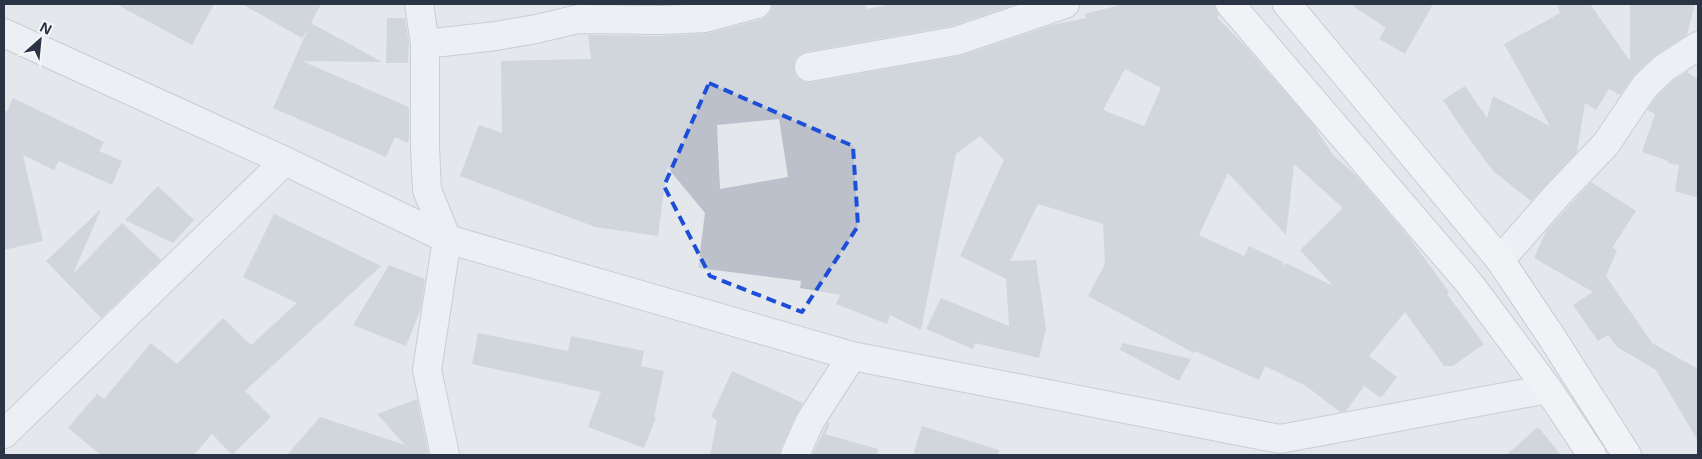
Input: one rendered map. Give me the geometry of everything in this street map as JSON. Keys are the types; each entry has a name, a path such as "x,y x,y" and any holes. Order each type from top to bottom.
{"main road":[{"path":"1230,4 1470,283 1548,389 1592,455"},
{"path":"1287,4 1500,260 1627,455"}],"street":[{"path":"419,4 425,44 427,190 447,239 427,370 446,455"},
{"path":"425,44 496,36 578,19 662,20 705,18 757,4"},
{"path":"809,67 956,41 1065,4"},
{"path":"4,33 285,161 447,239 852,356 1278,447 1548,389"},
{"path":"1500,260 1558,194 1606,144 1645,86 1664,68 1698,46"},
{"path":"4,434 285,161"},
{"path":"795,455 810,421 852,356"}],"highlighted area":[{"path":"709,83 853,146 858,226 802,312 710,276 664,186"}],"building":[{"path":"116,4 214,4 192,45"},
{"path":"242,4 321,4 311,23 382,62 302,61 409,107 408,143 395,137 386,157 273,108 308,29 302,38"},
{"path":"772,4 865,4 867,9 892,4 1011,4 1011,6 952,26 806,52 799,55 795,61 794,69 797,77 803,81 811,82 959,56 1052,25 1086,18 1085,14 1124,4 1215,4 1219,16 1217,17 1246,47 1313,124 1333,155 1357,176 1409,237 1449,292 1447,294 1484,344 1453,366 1444,366 1405,312 1369,356 1397,377 1381,398 1364,386 1346,411 1340,412 1306,386 1265,366 1259,380 1195,351 1194,353 1088,296 1105,264 1103,224 1038,204 1010,261 1036,260 1046,329 1039,358 975,343 973,349 926,329 941,298 1009,326 1006,279 960,256 1004,160 980,136 956,154 921,330 890,315 887,324 836,304 840,295 800,288 801,281 698,268 705,213 667,167 658,236 595,227 460,176 479,125 502,133 501,61 591,59 588,35 662,36 709,33 762,19 768,15","holes":["1125,69 1161,88 1144,126 1103,110","779,119 788,177 720,189 717,125","1294,164 1343,208 1300,250 1333,286 1286,263 1282,266 1283,262 1249,246 1244,256 1199,235 1228,173 1286,235"]},
{"path":"1350,4 1433,4 1405,54 1379,39 1386,28"},
{"path":"1557,4 1590,4 1630,61 1630,4 1695,4 1687,35 1653,57 1634,75 1620,95 1609,89 1596,110 1585,103 1577,152 1531,201 1493,171 1443,100 1465,86 1487,118 1493,96 1550,126 1504,44 1560,13"},
{"path":"387,18 405,18 409,43 408,63 386,63"},
{"path":"1688,71 1688,73 1698,79 1698,198 1675,191 1679,165 1668,163 1668,161 1642,152 1655,114 1647,110 1657,96 1674,80"},
{"path":"13,98 104,142 99,151 122,161 112,185 59,161 54,170 23,155 43,241 4,250 4,111 7,111"},
{"path":"1591,182 1636,211 1612,248 1617,250 1606,276 1652,343 1698,369 1698,441 1656,370 1617,347 1608,335 1598,341 1573,305 1593,292 1534,258 1546,231"},
{"path":"158,186 194,220 173,243 125,220"},
{"path":"101,209 73,274 122,223 161,260 101,318 46,261"},
{"path":"274,214 381,266 245,391 271,417 232,455 212,434 194,455 101,455 68,428 97,394 104,399 151,343 177,364 223,318 251,345 297,303 243,277"},
{"path":"389,265 425,279 421,308 406,346 353,325"},
{"path":"478,333 568,351 571,336 644,351 641,366 664,371 654,417 656,418 644,448 588,427 601,392 472,364"},
{"path":"1122,343 1191,359 1179,381 1120,350"},
{"path":"732,371 803,403 796,415 780,455 710,455 717,420 711,417"},
{"path":"417,399 429,455 287,455 320,417 405,445 377,414"},
{"path":"828,422 830,423 825,434 878,449 877,455 812,455"},
{"path":"922,426 999,450 998,455 913,455"},
{"path":"1538,427 1561,455 1506,455"}]}
